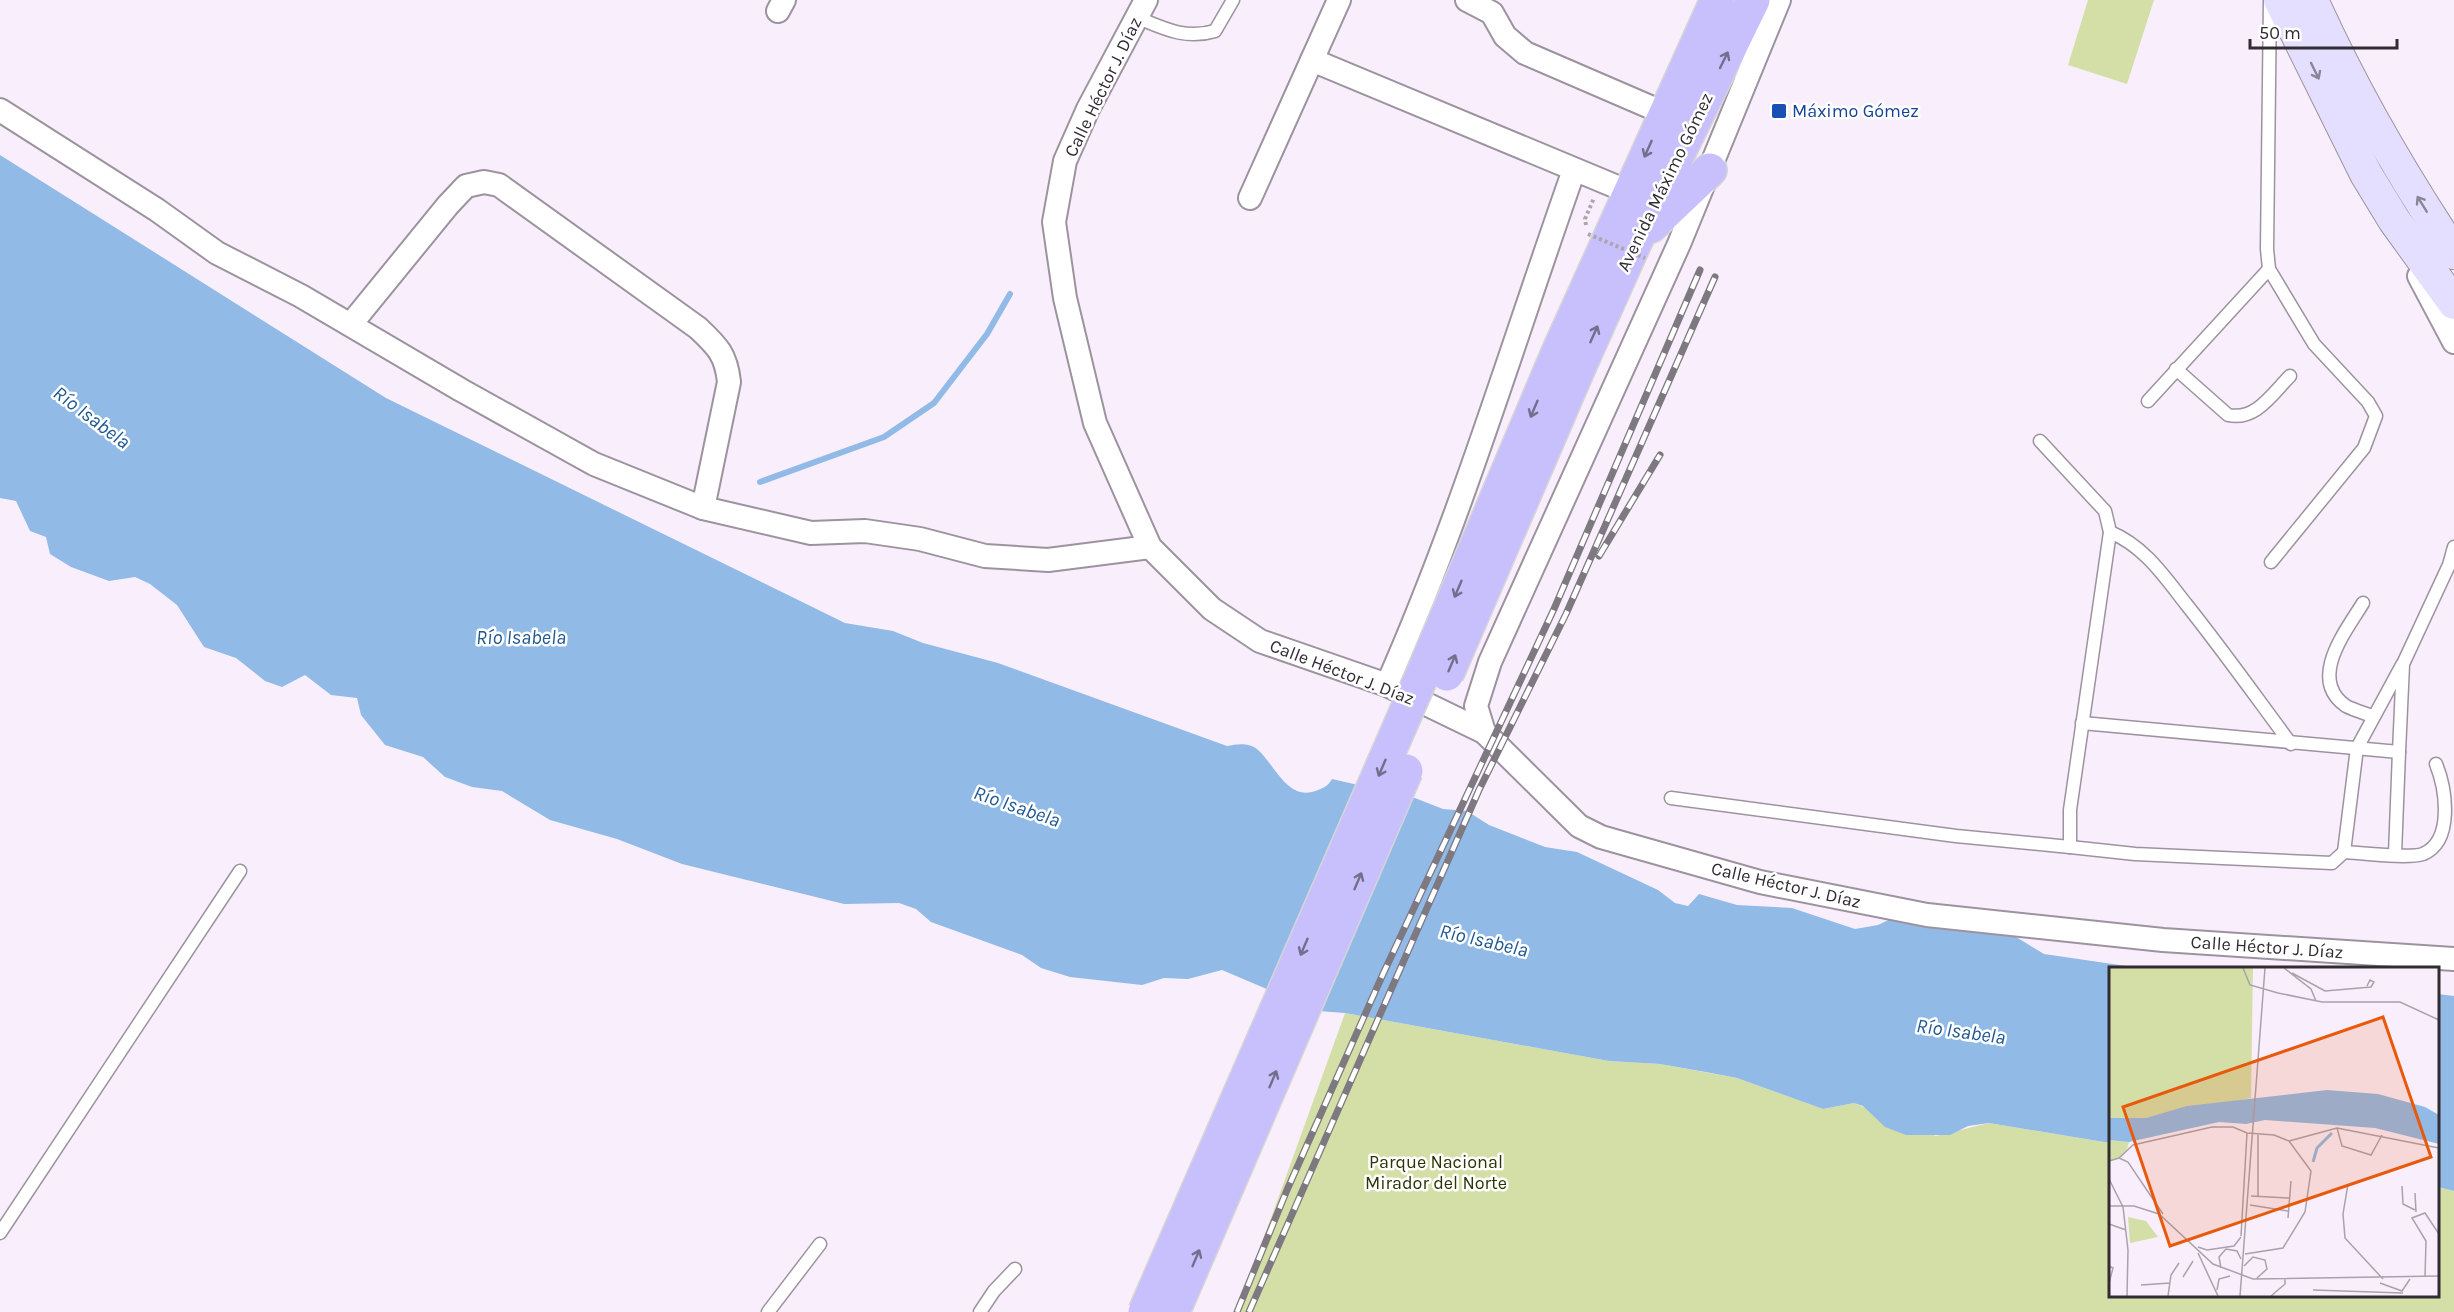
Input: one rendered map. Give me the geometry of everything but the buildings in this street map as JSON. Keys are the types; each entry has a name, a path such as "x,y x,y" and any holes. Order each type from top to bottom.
{"main road":[{"name":"Avenida Máximo Gómez","path":"1568,360 1629,192 1717,0"},
{"name":"Avenida Máximo Gómez","path":"1568,360 1641,249 1753,0"},
{"path":"2280,0 2366,174 2394,220 2454,303"},
{"path":"2312,0 2358,96 2396,163 2454,253"},
{"path":"1641,249 1710,171"},
{"path":"1145,1312 1420,680 1568,360"},
{"path":"1173,1312 1568,360"}],"street":[{"path":"1250,198 1339,0"},
{"path":"1467,0 1492,14 1505,36 1525,53 1664,113"},
{"path":"1484,732 1476,706 1490,662 1675,255 1779,0"},
{"name":"Calle Héctor J. Díaz","path":"1141,8 1088,109 1065,161 1053,222 1065,298 1095,423 1150,547 1212,609 1260,641 1387,686 1484,732 1579,826 1601,837 1760,882 1927,915 2163,940 2454,959"},
{"path":"1312,60 1629,192"},
{"path":"0,110 157,210 217,253 351,324 422,368 594,464 704,507 811,533 865,531 920,539 985,556 1048,560 1150,547"},
{"path":"1387,686 1417,618 1464,495 1574,170"},
{"path":"2366,174 2390,228 2427,289 2454,342"},
{"path":"351,324 466,186 484,182 499,185 698,328 718,347 727,363 729,382 704,507"}],"lane":[{"path":"1141,8 1181,35 1200,36 1215,31 1233,0"},
{"path":"2270,0 2267,249 2270,269 2314,344 2368,402 2376,416 2364,448 2271,562"},
{"path":"2148,401 2270,269"},
{"path":"2176,369 2228,415 2238,417 2253,414 2290,376"},
{"path":"2040,441 2105,511 2110,532 2070,810 2070,847"},
{"path":"2110,532 2123,537 2147,555 2205,627 2291,744"},
{"path":"1671,798 1956,836 2135,854 2332,863 2344,852 2357,748 2372,716 2403,664 2449,565 2454,547"},
{"path":"2363,603 2332,656 2329,674 2334,692 2346,705 2372,716"},
{"path":"2395,854 2403,664"},
{"path":"2082,723 2291,744 2399,752"},
{"path":"2344,852 2424,854 2441,841 2448,822 2447,792 2436,764"},
{"path":"0,1233 240,871"},
{"path":"768,1312 820,1244"},
{"path":"980,1312 994,1291 1016,1269"}],"path":[{"path":"1588,234 1641,249"}],"green space":[{"path":"2088,0 2154,0 2127,84 2068,65"},
{"name":"Parque Nacional Mirador del Norte","path":"1345,1013 1609,1061 1660,1064 1737,1078 1823,1109 1854,1103 1936,1136 1989,1123 2109,1143 2109,1297 2439,1297 2439,1187 2454,1191 2454,1312 1237,1312"}],"water":[{"name":"Río Isabela","path":"0,155 386,398 845,623 893,631 923,643 998,663 1227,746 1239,744 1255,747 1284,781 1298,791 1308,793 1318,790 1332,779 1415,798 1443,809 1467,811 1489,825 1545,847 1577,852 1658,890 1675,903 1688,906 1699,894 1737,905 1792,908 1855,929 1878,925 1901,914 2008,932 2044,954 2133,967 2109,967 2109,1143 1989,1123 1968,1126 1950,1135 1906,1135 1885,1127 1863,1106 1854,1103 1823,1109 1737,1078 1660,1064 1609,1061 1345,1013 1318,1011 1222,970 1188,979 1164,978 1142,985 1070,977 1041,968 1022,955 931,922 916,909 899,903 844,904 682,864 617,839 550,820 502,791 472,787 445,777 423,757 385,745 361,715 357,698 331,695 305,675 282,687 265,681 236,658 204,647 177,605 150,584 135,577 109,581 71,567 50,554 46,537 30,531 16,501 0,498"},
{"path":"2439,994 2454,996 2454,1191 2439,1187"}],"waterway":[{"path":"760,482 884,437 934,403 987,334 1010,294"}],"railway":[{"path":"1237,1312 1287,1190 1383,974 1554,609 1700,270"},
{"path":"1249,1312 1479,790 1566,614 1715,277"},
{"path":"1599,556 1660,455"}],"place":[{"name":"Máximo Gómez","path":"1779,111"}]}
